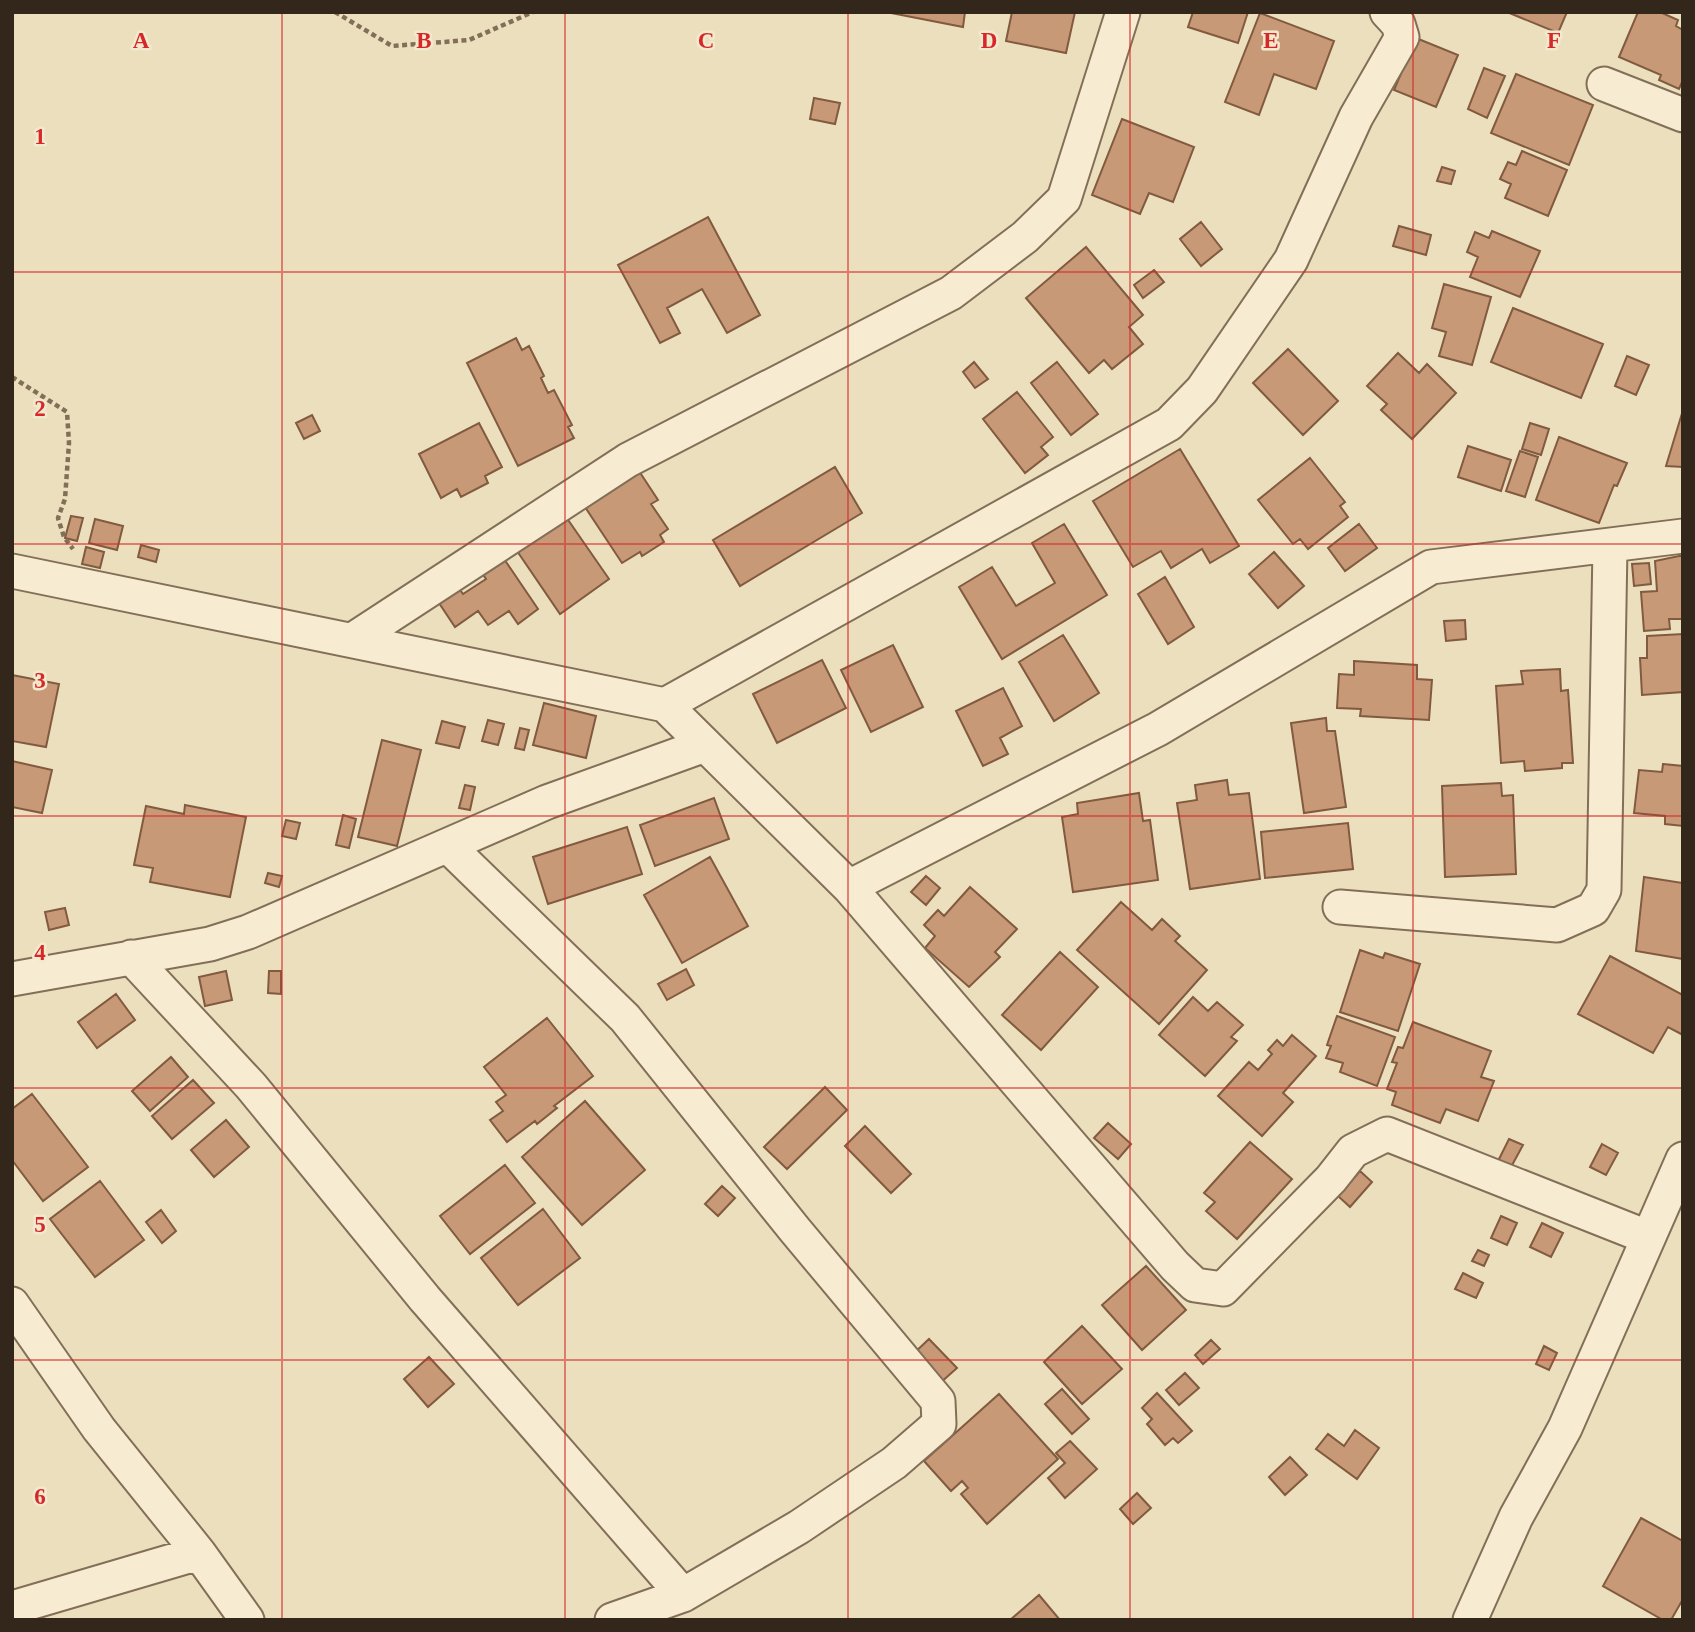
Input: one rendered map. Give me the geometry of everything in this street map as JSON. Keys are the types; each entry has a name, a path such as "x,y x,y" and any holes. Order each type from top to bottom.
{"street":[{"path":"354,639 628,460 951,293 1025,237 1064,199 1123,12"},
{"path":"665,705 1169,424 1202,390 1291,260 1356,117 1402,37 1398,24 1387,12"},
{"path":"1604,83 1683,115"},
{"path":"849,887 1158,729 1431,567 1683,536"},
{"path":"1340,907 1557,925 1593,909 1604,890 1610,547"},
{"path":"12,571 354,639 665,705 702,746 849,887 1175,1266 1195,1285 1223,1289 1331,1179 1353,1151 1387,1133 1647,1237"},
{"path":"12,979 210,944 248,932 547,802 702,746"},
{"path":"448,846 625,1018 795,1230 938,1401 939,1424 894,1463 799,1527 683,1595 612,1620"},
{"path":"131,957 251,1086 425,1299 683,1595"},
{"path":"1470,1620 1516,1517 1565,1428 1647,1237 1672,1209 1683,1159"},
{"path":"12,1304 99,1429 199,1553 247,1620"},
{"path":"12,1608 199,1553"}],"path":[{"path":"335,12 392,46 469,40 533,12"},
{"path":"12,377 67,412 69,443 65,499 58,518 64,537 76,553 72,583"}],"building":[{"path":"886,12 965,12 963,27"},
{"path":"1012,12 1075,12 1066,53 1006,41"},
{"path":"1193,12 1248,12 1238,43 1188,27"},
{"path":"1507,12 1567,12 1558,33"},
{"path":"1638,12 1660,12 1678,20 1676,26 1683,30 1683,80 1679,89 1659,80 1661,75 1619,57"},
{"path":"1260,13 1334,41 1316,89 1274,74 1259,115 1225,102"},
{"path":"1416,38 1458,55 1436,107 1394,90"},
{"path":"1484,68 1505,76 1487,118 1468,109"},
{"path":"1516,74 1593,105 1569,165 1491,133"},
{"path":"814,98 840,103 835,124 810,119"},
{"path":"1122,119 1194,147 1173,202 1149,193 1140,214 1092,195"},
{"path":"1522,151 1567,170 1548,216 1505,198 1511,184 1500,179 1508,162 1516,165"},
{"path":"1442,167 1455,171 1451,184 1437,181"},
{"path":"708,217 760,315 727,333 702,289 667,308 680,333 660,343 618,265"},
{"path":"1201,222 1222,249 1201,266 1180,239"},
{"path":"1399,226 1431,235 1426,255 1393,246"},
{"path":"1492,231 1540,251 1520,297 1470,277 1478,257 1467,252 1475,232 1489,238"},
{"path":"1086,247 1143,315 1129,327 1143,344 1112,369 1104,360 1089,373 1026,298"},
{"path":"1154,270 1164,282 1143,298 1134,285"},
{"path":"1444,284 1491,297 1472,365 1439,356 1446,332 1432,328"},
{"path":"1513,308 1603,344 1581,398 1491,362"},
{"path":"516,338 522,350 529,346 544,376 541,378 548,393 554,390 572,425 568,427 574,438 518,466 467,363"},
{"path":"1288,349 1338,401 1303,435 1253,383"},
{"path":"1398,353 1419,373 1427,364 1456,393 1412,439 1381,410 1387,404 1367,386"},
{"path":"1627,356 1649,365 1636,395 1615,386"},
{"path":"974,362 988,379 975,388 963,372"},
{"path":"1057,362 1098,414 1071,435 1031,383"},
{"path":"1017,392 1053,437 1041,447 1048,455 1025,473 983,419"},
{"path":"1683,410 1683,467 1666,466"},
{"path":"312,415 320,431 304,439 296,423"},
{"path":"479,423 502,467 485,476 488,483 461,497 457,489 441,498 419,454"},
{"path":"1530,423 1549,429 1541,455 1522,449"},
{"path":"1559,437 1627,463 1617,486 1614,485 1599,523 1536,500"},
{"path":"1468,446 1511,460 1501,491 1458,477"},
{"path":"1180,449 1239,546 1210,563 1202,549 1171,568 1161,551 1133,567 1093,501"},
{"path":"1520,451 1538,457 1525,497 1506,491"},
{"path":"1310,458 1345,502 1340,506 1348,517 1308,549 1300,539 1293,544 1258,500"},
{"path":"835,467 862,513 740,586 713,540"},
{"path":"637,468 658,500 651,504 668,529 660,535 664,542 642,556 640,552 622,563 583,504"},
{"path":"564,514 609,579 560,614 515,548"},
{"path":"71,516 83,518 77,541 65,538"},
{"path":"95,519 123,526 117,550 89,543"},
{"path":"1064,524 1107,595 1002,659 959,587 992,567 1016,606 1055,583 1032,543"},
{"path":"1359,524 1377,548 1345,571 1328,548"},
{"path":"141,545 159,550 156,562 138,557"},
{"path":"86,547 104,552 100,568 82,564"},
{"path":"1274,552 1304,586 1278,608 1249,574"},
{"path":"500,553 538,609 518,624 509,611 488,625 478,611 455,627 435,597 455,583 463,594 486,579 478,567"},
{"path":"1683,556 1683,619 1669,619 1670,629 1644,631 1641,592 1657,591 1655,561"},
{"path":"1649,563 1651,584 1634,586 1632,564"},
{"path":"1165,577 1194,627 1168,644 1138,594"},
{"path":"1465,620 1466,639 1446,641 1444,621"},
{"path":"1683,634 1683,692 1642,695 1640,658 1647,658 1647,636"},
{"path":"1063,635 1099,693 1054,721 1019,662"},
{"path":"893,645 923,707 871,732 841,670"},
{"path":"822,660 846,708 777,743 753,694"},
{"path":"1354,661 1417,665 1417,679 1432,680 1429,720 1360,716 1361,709 1337,708 1339,674 1354,675"},
{"path":"1560,669 1561,691 1568,690 1573,763 1562,763 1562,768 1525,771 1524,761 1501,763 1496,686 1523,684 1521,671"},
{"path":"12,675 59,684 46,747 12,741"},
{"path":"1003,688 1022,726 1000,738 1008,754 983,766 956,711"},
{"path":"544,703 596,716 586,758 533,745"},
{"path":"1326,718 1327,731 1335,731 1346,807 1304,813 1291,723"},
{"path":"488,720 504,724 498,745 482,741"},
{"path":"442,721 465,727 459,748 436,743"},
{"path":"520,728 529,730 524,750 515,748"},
{"path":"382,740 421,750 397,846 358,837"},
{"path":"12,761 52,770 42,813 12,807"},
{"path":"1663,764 1683,766 1683,826 1665,824 1665,816 1634,813 1639,770 1662,772"},
{"path":"1227,780 1229,795 1249,793 1260,879 1190,889 1177,803 1197,800 1195,785"},
{"path":"1501,783 1502,796 1513,795 1516,874 1445,877 1442,786"},
{"path":"465,785 475,787 470,810 459,808"},
{"path":"1139,793 1143,821 1150,820 1158,880 1073,892 1062,817 1078,814 1077,803"},
{"path":"714,798 729,839 655,866 640,825"},
{"path":"185,805 246,817 230,897 150,882 153,868 134,865 146,806 184,814"},
{"path":"343,815 356,819 349,848 336,845"},
{"path":"286,820 300,823 296,839 282,836"},
{"path":"1348,823 1353,869 1265,878 1261,832"},
{"path":"627,827 642,874 548,904 533,857"},
{"path":"710,857 748,926 682,963 644,895"},
{"path":"268,873 282,876 279,887 265,883"},
{"path":"926,876 940,888 926,905 911,892"},
{"path":"1644,877 1683,883 1683,959 1636,951"},
{"path":"970,887 1017,929 995,952 1000,957 969,987 925,948 935,936 924,925 938,910 944,916"},
{"path":"1121,902 1152,930 1162,919 1180,936 1175,941 1207,970 1159,1024 1077,950"},
{"path":"65,908 69,925 49,930 45,912"},
{"path":"1360,950 1383,958 1385,953 1420,964 1398,1031 1340,1012"},
{"path":"1060,952 1098,987 1041,1050 1002,1015"},
{"path":"1610,956 1683,995 1683,1035 1668,1027 1653,1053 1578,1014"},
{"path":"686,969 694,985 667,1000 658,984"},
{"path":"226,971 232,1000 205,1006 199,977"},
{"path":"269,971 281,971 281,994 268,993"},
{"path":"116,994 135,1020 97,1048 78,1022"},
{"path":"1193,997 1208,1011 1217,1002 1243,1025 1231,1037 1237,1041 1205,1076 1159,1035"},
{"path":"1337,1016 1395,1037 1377,1086 1340,1072 1343,1063 1326,1058 1331,1046 1327,1045"},
{"path":"547,1018 593,1076 554,1106 557,1108 537,1124 535,1121 507,1142 490,1120 503,1111 496,1102 506,1095 484,1067"},
{"path":"1413,1022 1491,1051 1481,1077 1494,1081 1478,1121 1446,1109 1440,1123 1392,1105 1396,1092 1387,1089 1397,1063 1392,1062 1398,1047 1403,1048"},
{"path":"1292,1035 1316,1056 1283,1093 1293,1102 1262,1136 1218,1096 1249,1062 1258,1070 1272,1054 1268,1050 1277,1040 1283,1046"},
{"path":"171,1057 188,1077 150,1111 132,1091"},
{"path":"193,1080 214,1103 172,1139 152,1116"},
{"path":"825,1087 847,1110 787,1169 764,1147"},
{"path":"32,1094 88,1167 43,1201 12,1160 12,1109"},
{"path":"585,1101 645,1170 582,1225 522,1157"},
{"path":"226,1120 249,1147 214,1177 191,1150"},
{"path":"1108,1123 1131,1144 1118,1159 1094,1138"},
{"path":"865,1126 911,1174 891,1193 845,1146"},
{"path":"1509,1139 1523,1145 1510,1169 1497,1163"},
{"path":"1250,1142 1292,1179 1237,1239 1206,1211 1215,1202 1204,1193"},
{"path":"1602,1144 1618,1153 1606,1175 1590,1167"},
{"path":"505,1165 535,1203 470,1254 440,1216"},
{"path":"1360,1171 1372,1182 1350,1207 1338,1196"},
{"path":"100,1181 144,1240 95,1277 50,1219"},
{"path":"722,1186 735,1198 718,1216 705,1204"},
{"path":"543,1209 580,1258 518,1305 481,1258"},
{"path":"161,1210 176,1231 162,1243 146,1222"},
{"path":"1501,1216 1517,1223 1507,1245 1491,1238"},
{"path":"1542,1223 1563,1233 1551,1257 1530,1247"},
{"path":"1478,1250 1489,1255 1484,1266 1472,1261"},
{"path":"1146,1266 1186,1310 1142,1350 1102,1305"},
{"path":"1463,1273 1483,1283 1476,1298 1455,1289"},
{"path":"1082,1326 1122,1369 1082,1404 1044,1362"},
{"path":"929,1339 957,1368 939,1384 912,1355"},
{"path":"1211,1340 1220,1349 1203,1364 1195,1355"},
{"path":"1544,1346 1557,1353 1549,1370 1536,1364"},
{"path":"429,1357 454,1384 428,1407 404,1379"},
{"path":"1185,1373 1199,1388 1179,1405 1166,1390"},
{"path":"1062,1389 1089,1419 1072,1434 1045,1404"},
{"path":"1157,1393 1192,1431 1178,1443 1173,1438 1165,1445 1147,1424 1152,1419 1142,1408"},
{"path":"999,1394 1058,1459 987,1524 961,1494 968,1488 962,1481 951,1491 924,1461"},
{"path":"1355,1430 1379,1448 1357,1479 1316,1449 1328,1434 1344,1446"},
{"path":"1070,1441 1097,1469 1065,1498 1048,1478 1065,1463 1056,1453"},
{"path":"1290,1457 1307,1475 1285,1495 1269,1477"},
{"path":"1137,1493 1151,1508 1133,1524 1120,1509"},
{"path":"1641,1518 1683,1541 1683,1599 1671,1620 1663,1620 1603,1586"},
{"path":"1039,1595 1060,1620 1010,1620"}]}
